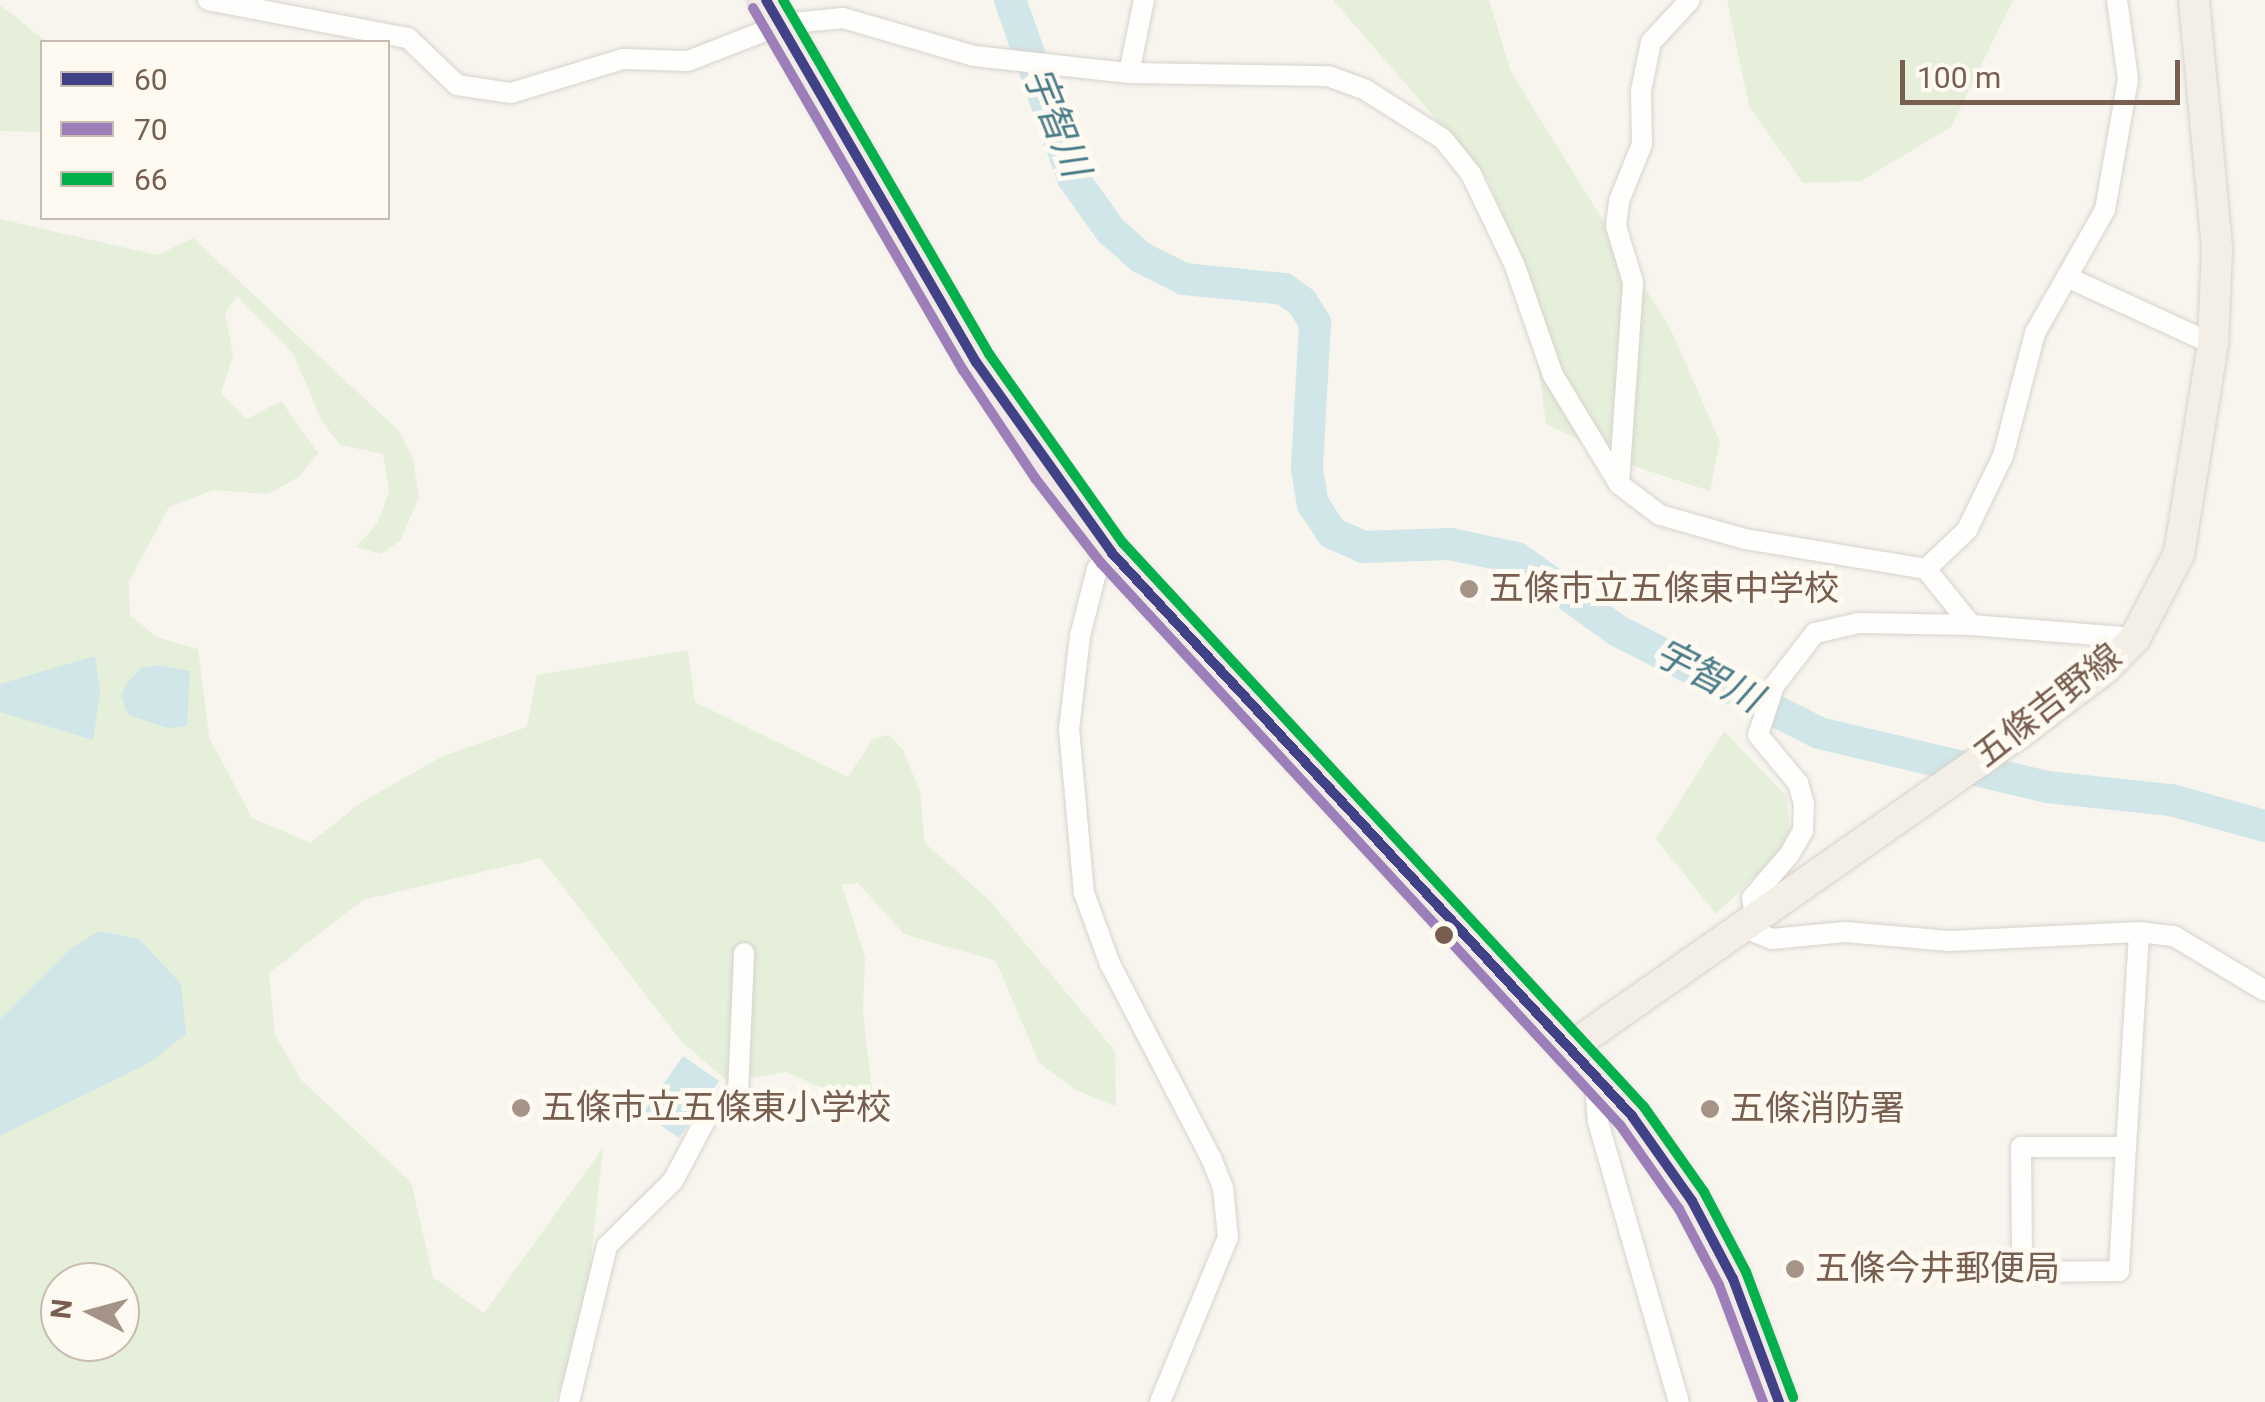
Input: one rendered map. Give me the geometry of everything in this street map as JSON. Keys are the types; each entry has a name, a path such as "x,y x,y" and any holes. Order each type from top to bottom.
{"highway":[{"path":"775,12 976,362 1046,470 1112,552 1584,1058 1692,1201 1733,1279 1780,1402"}],"main road":[{"name":"五條吉野線","path":"1584,1058 1747,921 2021,732 2106,669 2135,638 2179,554 2213,344 2217,248 2194,0"}],"street":[{"path":"208,0 408,38 457,86 512,94 624,59 688,61 775,12 843,18 974,56 1129,73 1328,76 1409,112 1443,139 1471,174 1515,266 1553,375 1619,484 1660,514 1745,539 1926,569 1971,624"},
{"path":"1129,73 1144,0"},
{"path":"1619,484 1633,282 1616,226 1618,201 1642,144 1641,91 1651,42 1690,0"},
{"path":"1926,569 1967,530 2003,456 2035,333 2104,210 2117,166 2128,79 2117,0"},
{"path":"2067,276 2213,344"},
{"path":"1112,552 1097,568 1080,636 1069,729 1084,893 1110,964 1211,1158 1223,1188 1228,1236 1160,1402"},
{"path":"2135,638 1971,624 1859,623 1815,633 1774,686 1758,734 1798,783 1804,804 1802,831 1790,855 1752,898 1747,921 1772,939 1845,932 1950,941 2139,932 2191,943 2265,990"},
{"path":"2126,1147 2021,1147 2022,1272 2119,1271 2139,932"},
{"path":"569,1402 607,1246 674,1181 709,1113 738,1093 744,953"},
{"path":"1584,1058 1598,1122 1679,1402"}],"green space":[{"path":"1333,0 1489,0 1511,72 1671,330 1720,442 1710,491 1639,468 1546,424 1526,276 1488,179"},
{"path":"1727,0 2013,0 1951,127 1861,181 1803,183 1749,106"},
{"path":"0,5 44,40 40,40 40,132 0,131"},
{"path":"0,219 157,255 193,238 399,431 413,459 419,497 400,541 381,554 356,547 377,524 389,492 383,454 340,445 321,420 294,355 237,296 225,313 233,355 221,394 247,419 281,401 318,453 300,476 268,494 213,490 169,507 129,581 130,615 157,637 198,649 209,737 252,818 310,843 362,802 443,756 527,727 537,675 688,650 695,702 848,777 873,739 889,735 903,750 920,792 925,843 990,901 1115,1051 1116,1106 1076,1090 1039,1063 996,961 904,934 858,883 842,885 865,957 863,1014 873,1097 849,1112 827,1090 786,1072 729,1082 681,1041 541,858 363,900 269,973 275,1035 301,1080 411,1182 433,1277 484,1313 603,1148 588,1287 574,1357 554,1402 0,1402"},
{"path":"1724,731 1787,797 1790,834 1781,851 1716,914 1656,839"}],"shaded area":[{"path":"95,656 100,691 93,740 0,712 0,684"},
{"path":"158,665 190,671 187,726 168,728 128,715 121,696 127,683 141,668"},
{"path":"99,931 139,939 181,984 186,1034 149,1063 0,1136 0,1019 70,949"},
{"path":"683,1056 719,1081 679,1138 643,1113"}],"waterway":[{"name":"宇智川","path":"1010,0 1073,178 1111,231 1142,258 1184,279 1284,289 1302,302 1315,323 1307,468 1313,504 1332,533 1363,547 1450,544 1517,558 1618,631 1819,733 2047,787 2171,800 2265,826"}],"transit line":[{"name":"60","path":"766,0 976,362 1112,553 1632,1116 1692,1201 1733,1279 1779,1402"},
{"name":"66","path":"783,0 989,354 1123,543 1644,1107 1704,1192 1746,1272 1793,1397"},
{"name":"70","path":"753,8 963,370 1035,478 1101,563 1620,1125 1679,1209 1719,1285 1763,1402"}],"place":[{"name":"五條市立五條東中学校","path":"1469,589"},
{"name":"五條市立五條東小学校","path":"521,1108"},
{"name":"五條消防署","path":"1710,1109"},
{"name":"五條今井郵便局","path":"1795,1269"}]}
